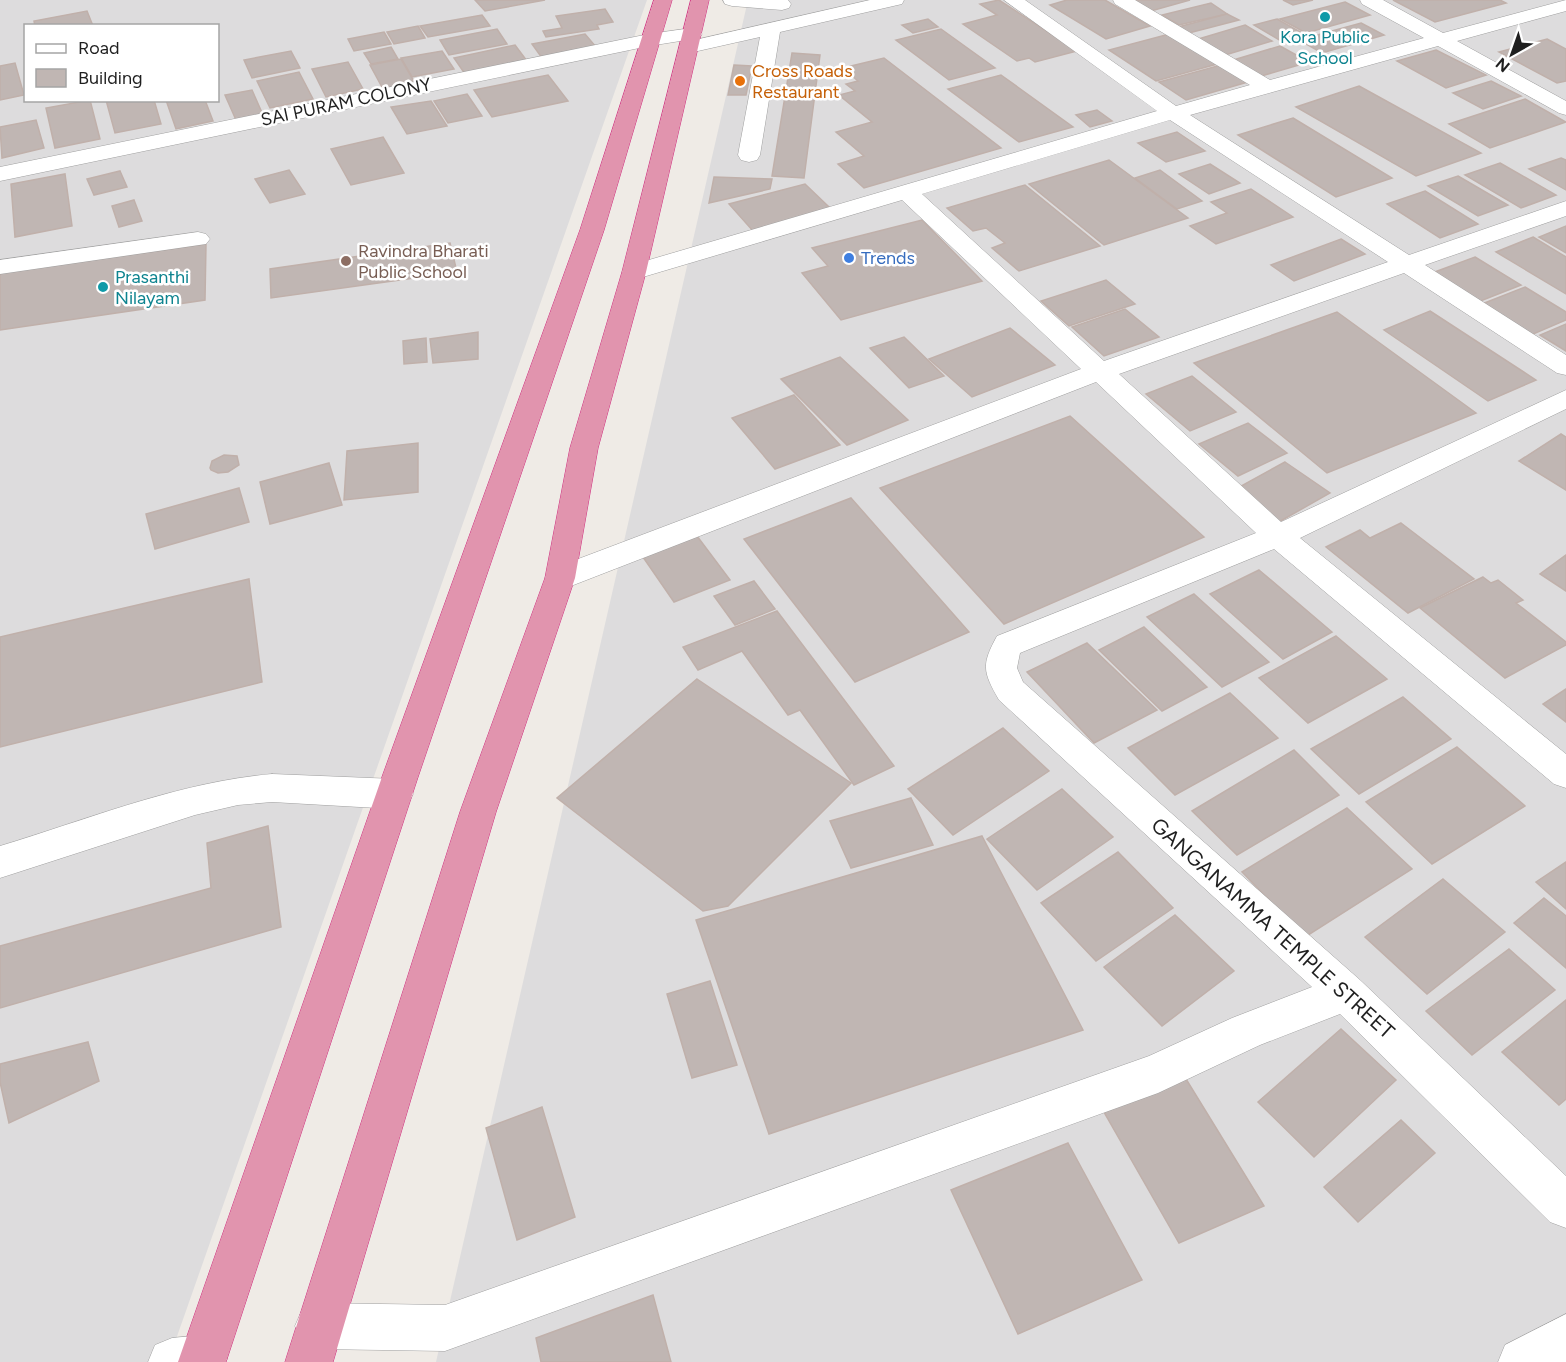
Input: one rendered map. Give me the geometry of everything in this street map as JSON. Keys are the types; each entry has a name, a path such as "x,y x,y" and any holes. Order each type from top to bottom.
{"highway":[{"path":"193,1361 395,794 592,230 663,0"},
{"path":"313,1344 478,812 560,578 584,448 707,20"}],"street":[{"path":"707,20 771,28 864,3 895,0"},
{"path":"1013,0 1173,113 1566,367"},
{"path":"1122,0 1267,87"},
{"path":"1369,0 1566,109"},
{"path":"707,20 791,2"},
{"path":"634,272 1173,113 1566,5"},
{"name":"SAI PURAM COLONY","path":"0,174 649,40 707,20"},
{"path":"749,155 771,28"},
{"path":"906,192 1278,536 1566,774"},
{"path":"560,578 1098,372 1566,208"},
{"path":"0,267 198,239"},
{"path":"1278,536 1566,398"},
{"name":"GANGANAMMA TEMPLE STREET","path":"1278,536 1008,645 1000,659 1000,672 1011,691 1346,993 1566,1206"},
{"path":"0,862 195,800 238,791 272,788 395,794"},
{"path":"313,1344 445,1328 1158,1073 1246,1031 1346,993"},
{"path":"1522,1362 1566,1337"}],"shaded area":[{"path":"0,0 647,0 168,1362 0,1362"},
{"path":"748,0 1566,0 1566,1362 436,1362"}],"building":[{"path":"475,0 545,0 485,11"},
{"path":"999,0 1077,51 1035,62 1029,58 1017,61 963,24 997,15 980,4"},
{"path":"1067,0 1105,0 1150,26 1106,39 1050,5"},
{"path":"1132,0 1190,0 1151,11"},
{"path":"1283,0 1313,0 1293,5"},
{"path":"1393,0 1500,0 1506,3 1435,22"},
{"name":"Kora Public School","path":"1345,2 1370,15 1306,33 1280,19"},
{"path":"1211,3 1227,14 1179,25 1162,15"},
{"path":"605,9 613,22 597,25 599,29 546,37 543,31 562,28 556,16"},
{"path":"87,11 92,24 35,24 34,21"},
{"path":"1227,14 1239,20 1189,33 1178,27"},
{"path":"482,15 490,26 428,37 420,26"},
{"path":"928,19 938,27 913,33 902,25"},
{"path":"1277,19 1304,34 1281,41 1254,25"},
{"path":"1361,23 1384,35 1322,53 1299,40"},
{"path":"1245,25 1272,41 1222,56 1195,40"},
{"path":"418,26 425,38 394,44 387,32"},
{"path":"497,29 507,44 449,55 440,40"},
{"path":"941,29 995,68 949,80 896,40"},
{"path":"384,32 391,44 354,51 348,39"},
{"path":"1173,33 1221,63 1156,81 1109,50"},
{"path":"585,34 596,47 542,58 532,44"},
{"path":"1547,39 1566,49 1566,81 1557,83 1499,52"},
{"path":"515,45 527,61 465,74 454,58"},
{"path":"1280,46 1309,62 1258,77 1230,61"},
{"path":"391,47 398,59 371,64 364,53"},
{"path":"1436,50 1486,75 1446,88 1397,61"},
{"path":"291,51 300,68 252,78 244,60"},
{"path":"442,51 454,69 412,77 401,58"},
{"path":"792,53 820,55 804,178 772,176"},
{"path":"884,58 1001,148 864,188 838,164 864,156 836,132 872,122 839,95 855,91 846,84 858,81 843,68"},
{"path":"401,59 415,83 383,89 370,65"},
{"path":"348,62 363,89 326,97 312,69"},
{"path":"15,63 24,95 0,100 0,66"},
{"name":"Cross Roads Restaurant","path":"734,65 752,66 746,95 728,95"},
{"path":"1221,65 1248,82 1186,100 1159,82"},
{"path":"299,72 313,99 270,108 257,81"},
{"path":"548,75 568,101 492,117 474,90"},
{"path":"1001,75 1073,127 1019,142 948,89"},
{"path":"1491,81 1521,96 1483,109 1453,93"},
{"path":"1359,86 1481,153 1416,176 1296,107"},
{"path":"252,90 263,115 236,120 225,95"},
{"path":"467,94 482,116 448,123 434,101"},
{"path":"1525,99 1566,122 1490,148 1449,124"},
{"path":"431,101 447,126 407,134 391,107"},
{"path":"91,102 100,139 55,148 46,108"},
{"path":"107,102 155,102 161,124 115,133"},
{"path":"167,102 206,102 213,121 176,129"},
{"path":"1097,110 1112,121 1090,127 1076,115"},
{"path":"1293,118 1392,178 1336,197 1238,135"},
{"path":"36,120 44,148 2,158 0,127"},
{"path":"1177,132 1205,151 1166,162 1138,143"},
{"path":"383,137 404,173 351,185 331,149"},
{"path":"1561,158 1566,160 1566,190 1529,169"},
{"path":"1109,160 1188,218 1104,245 1029,184"},
{"path":"1500,163 1556,195 1521,208 1465,175"},
{"path":"1210,164 1240,183 1209,194 1179,174"},
{"path":"289,170 305,194 270,203 255,179"},
{"path":"1160,170 1202,201 1177,209 1135,178"},
{"path":"120,171 127,187 94,195 87,179"},
{"path":"65,174 72,226 15,237 11,184"},
{"path":"1458,176 1508,205 1478,216 1428,186"},
{"path":"714,177 772,179 770,189 709,203"},
{"path":"805,184 831,209 753,231 729,204"},
{"path":"1025,185 1100,246 1019,271 992,248 1005,243 986,228 973,231 947,208"},
{"path":"1251,189 1293,217 1216,244 1190,226 1227,213 1211,202"},
{"path":"1425,191 1478,224 1440,238 1387,204"},
{"path":"134,200 142,221 119,227 112,206"},
{"path":"922,220 982,281 841,320 802,273 828,266 812,248"},
{"path":"1566,226 1566,253 1539,237"},
{"path":"1533,237 1566,257 1566,294 1496,252"},
{"path":"1341,239 1365,254 1294,281 1271,265"},
{"path":"450,243 457,272 271,298 270,269"},
{"name":"Prasanthi Nilayam","path":"206,244 205,300 0,330 0,273"},
{"path":"1475,257 1521,285 1478,302 1432,273"},
{"path":"1106,280 1135,304 1069,326 1041,301"},
{"path":"1525,287 1566,312 1566,320 1531,335 1482,304"},
{"path":"1125,309 1159,337 1104,356 1072,327"},
{"path":"1430,311 1536,380 1488,401 1384,330"},
{"path":"1337,312 1476,413 1327,473 1194,363"},
{"path":"1566,324 1566,351 1540,335"},
{"path":"1010,328 1055,365 972,397 929,359"},
{"path":"478,332 478,359 433,363 430,339"},
{"path":"904,337 944,376 909,388 870,348"},
{"path":"426,338 427,362 404,364 403,341"},
{"path":"840,357 908,420 847,445 781,379"},
{"path":"1192,376 1236,412 1190,431 1146,394"},
{"path":"794,395 840,445 775,469 732,418"},
{"path":"1070,416 1204,537 1004,624 880,488"},
{"path":"1248,423 1287,453 1238,476 1199,444"},
{"path":"1561,434 1566,437 1566,490 1519,461"},
{"path":"418,443 418,492 344,500 347,451"},
{"path":"224,455 237,456 239,465 228,472 218,473 211,470 212,461"},
{"path":"1285,462 1330,493 1277,523 1232,491"},
{"path":"329,463 342,505 270,524 260,482"},
{"path":"239,488 249,522 155,549 146,514"},
{"path":"851,498 969,632 855,682 744,539"},
{"path":"1401,523 1474,579 1408,613 1326,547 1360,530 1370,538"},
{"path":"697,536 730,580 674,602 643,557"},
{"path":"1566,555 1566,591 1540,574"},
{"path":"1259,570 1332,632 1283,659 1210,594"},
{"path":"1483,577 1491,583 1498,580 1523,600 1516,603 1566,642 1566,645 1505,678 1420,608"},
{"path":"249,579 262,682 0,747 0,637"},
{"path":"754,581 775,609 735,625 714,596"},
{"path":"1194,594 1269,662 1222,687 1147,617"},
{"path":"777,611 894,766 854,785 800,710 788,715 742,651 698,670 683,647"},
{"path":"1144,627 1207,687 1162,711 1099,650"},
{"path":"1336,636 1387,679 1308,723 1259,678"},
{"path":"1087,643 1157,710 1094,743 1027,672"},
{"path":"697,679 851,783 728,906 703,911 557,798"},
{"path":"1566,689 1566,722 1543,704"},
{"path":"1230,693 1278,738 1175,795 1128,748"},
{"path":"1403,697 1451,739 1359,794 1311,749"},
{"path":"1003,728 1049,771 953,835 908,789"},
{"path":"1457,747 1525,806 1432,864 1366,802"},
{"path":"1294,750 1339,795 1237,855 1192,811"},
{"path":"1062,789 1113,837 1037,890 987,839"},
{"path":"911,798 933,845 851,868 830,821"},
{"path":"1347,808 1412,869 1305,937 1242,872"},
{"path":"268,826 281,927 0,1008 0,946 211,888 207,843"},
{"path":"982,836 1083,1030 769,1134 696,920"},
{"path":"1118,852 1173,908 1096,961 1041,903"},
{"path":"1566,862 1566,909 1536,882"},
{"path":"1443,879 1505,932 1427,994 1365,937"},
{"path":"1544,898 1566,916 1566,968 1514,923"},
{"path":"1175,915 1234,971 1162,1026 1104,967"},
{"path":"1509,949 1555,990 1472,1055 1426,1011"},
{"path":"710,981 737,1065 692,1078 667,994"},
{"path":"1566,1000 1566,1099 1559,1105 1502,1052"},
{"path":"1341,1029 1396,1080 1314,1157 1258,1102"},
{"path":"88,1042 99,1081 9,1123 0,1082 0,1064"},
{"path":"1186,1079 1264,1206 1179,1243 1104,1112"},
{"path":"542,1107 575,1217 517,1240 486,1128"},
{"path":"1401,1120 1435,1153 1358,1222 1324,1187"},
{"path":"1068,1143 1142,1280 1018,1334 951,1190"},
{"path":"653,1295 671,1362 541,1362 536,1338"}],"place":[{"name":"Kora Public School","path":"1325,17"},
{"name":"Cross Roads Restaurant","path":"740,81"},
{"name":"Trends","path":"849,258"},
{"name":"Ravindra Bharati Public School","path":"346,261"},
{"name":"Prasanthi Nilayam","path":"103,287"}]}
